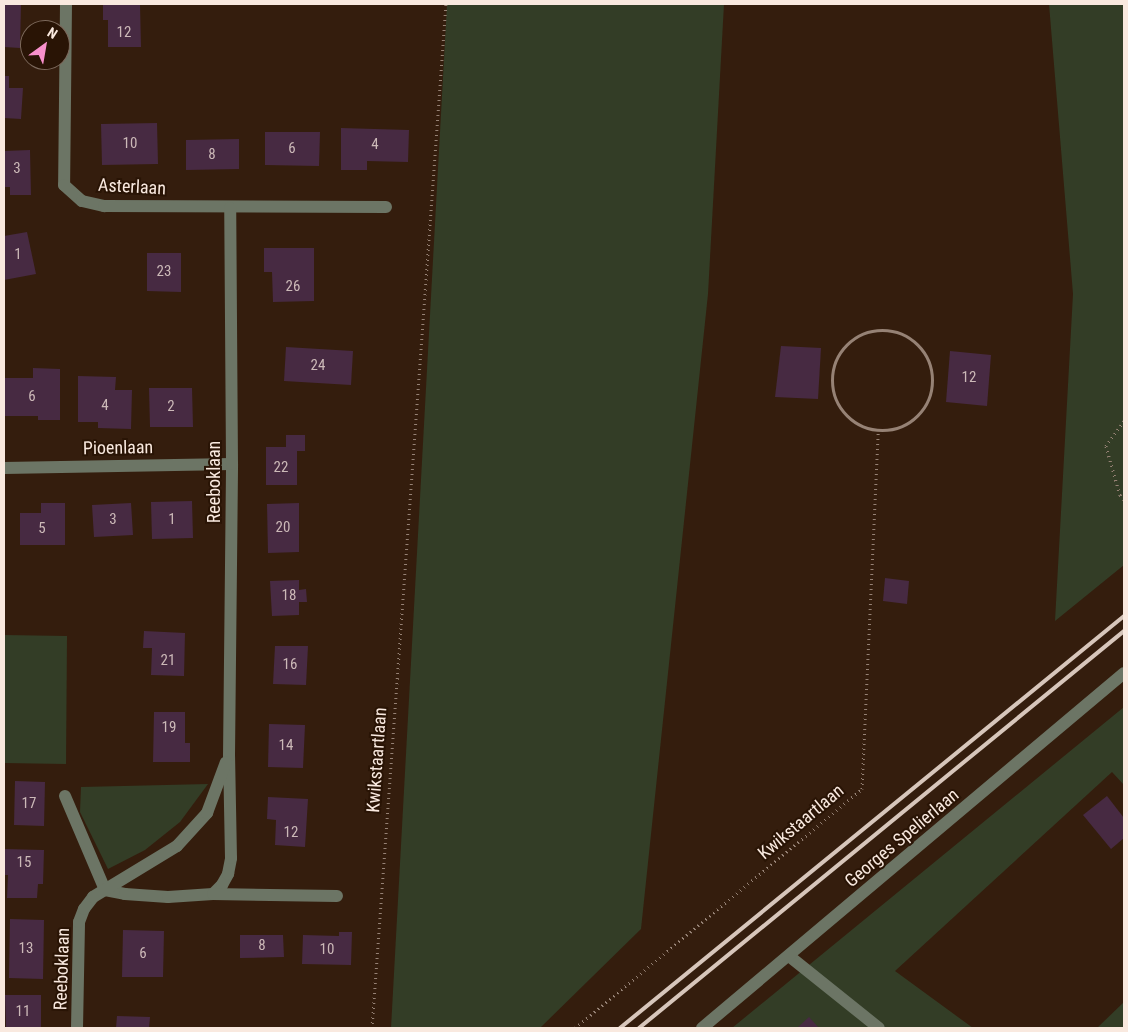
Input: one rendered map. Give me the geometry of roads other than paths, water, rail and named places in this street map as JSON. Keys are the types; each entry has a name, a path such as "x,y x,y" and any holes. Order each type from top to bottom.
{"street":[{"name":"Asterlaan","path":"66,4 64,185 82,201 104,206 230,208 386,207"},
{"name":"Reeboklaan","path":"213,894 222,885 228,874 231,858 229,756 232,464 230,208"},
{"name":"Pioenlaan","path":"4,468 232,464"},
{"name":"Georges Spelierlaan","path":"702,1028 1124,673"},
{"name":"Reeboklaan","path":"77,1028 80,922 84,909 94,897 104,890 178,846 208,813 229,756"},
{"path":"65,796 104,890 125,894 168,897 213,894 337,896"},
{"path":"789,956 880,1028"}],"railway":[{"path":"620,1028 1124,616"},
{"path":"639,1028 1124,631"}]}
